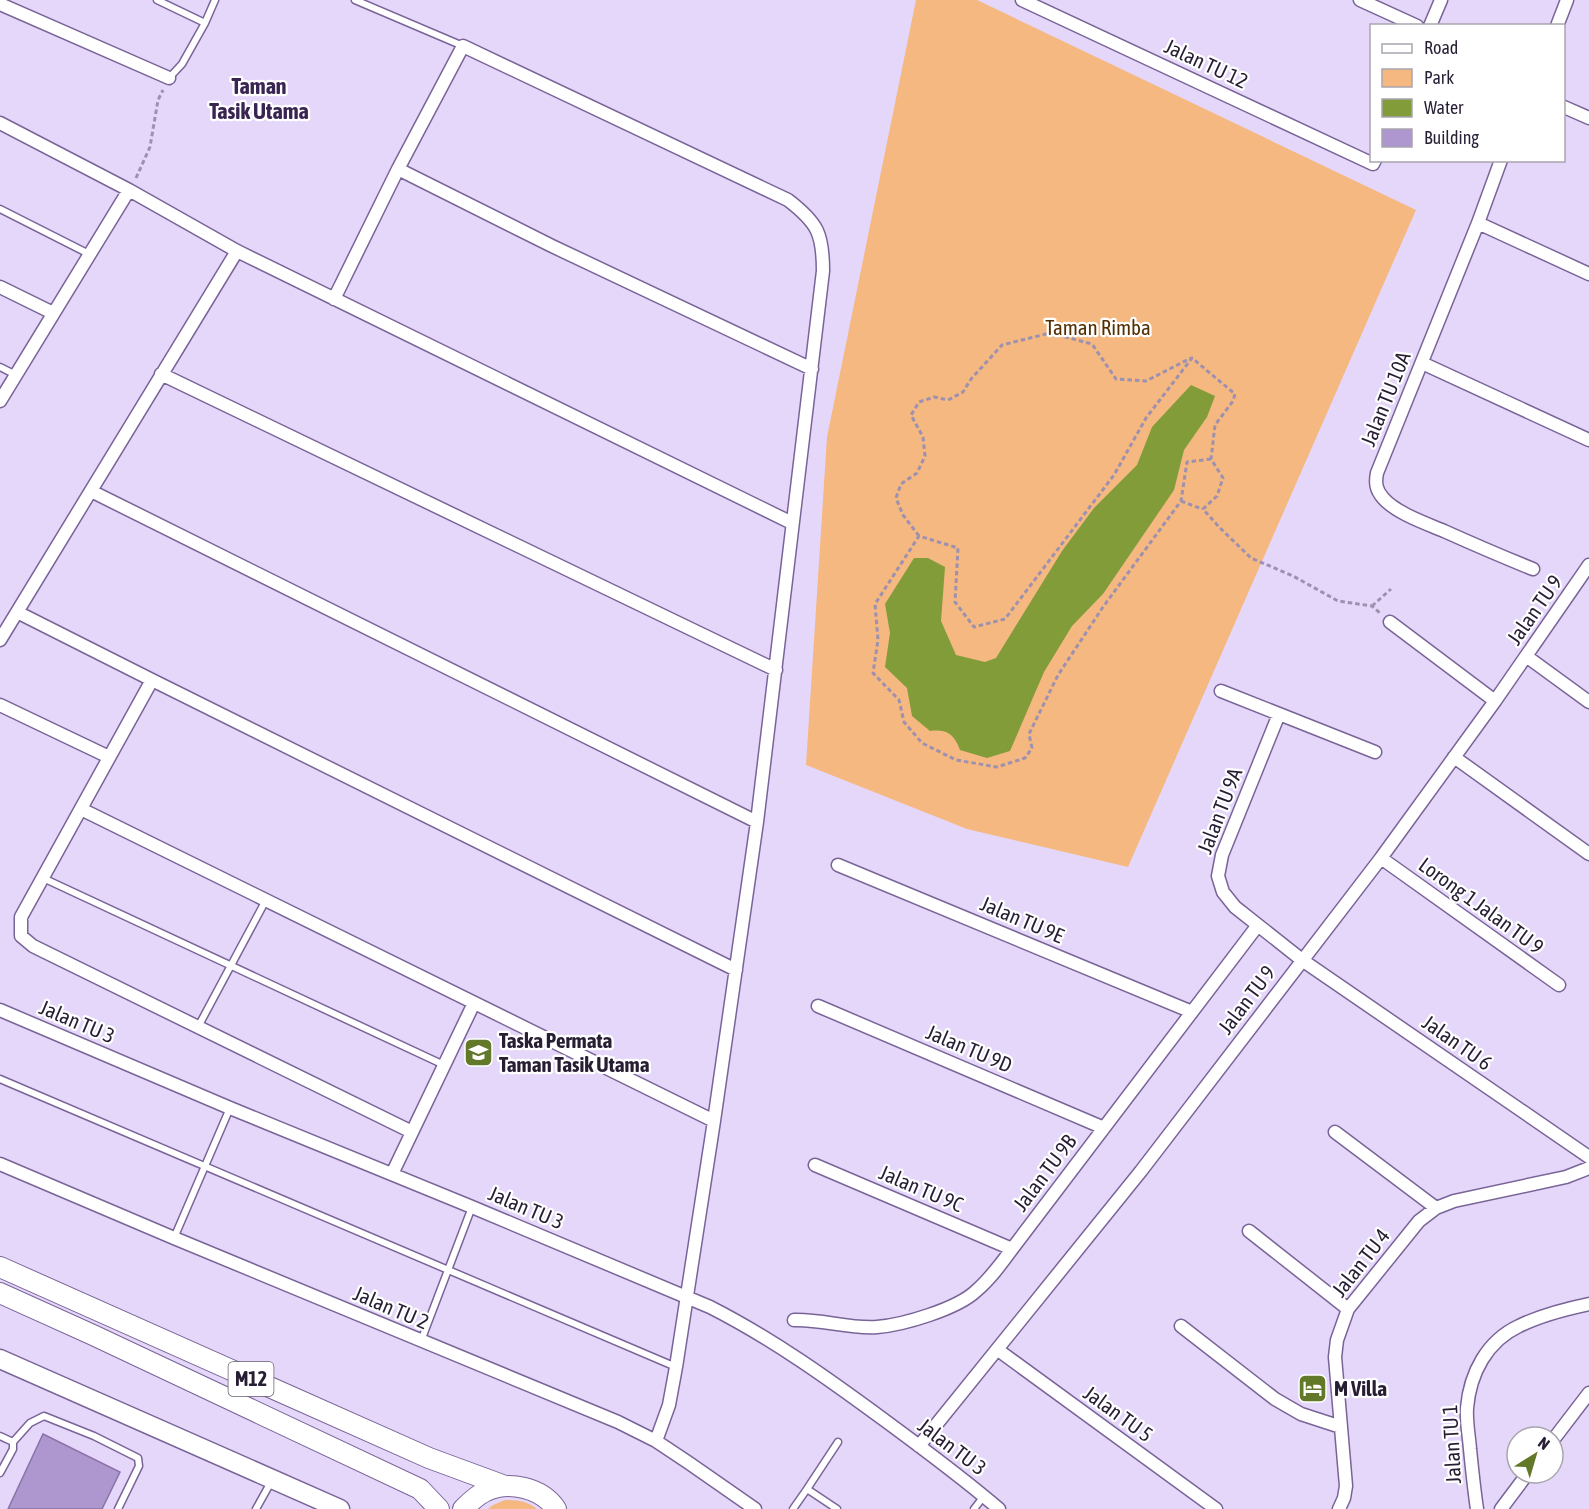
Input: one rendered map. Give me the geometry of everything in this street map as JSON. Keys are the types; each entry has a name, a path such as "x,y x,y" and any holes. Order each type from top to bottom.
{"main road":[{"name":"M12","path":"0,1267 429,1458 505,1486"},
{"name":"M12","path":"0,1293 420,1489 439,1509"},
{"name":"M12","path":"463,1509 473,1498 488,1490 505,1486 522,1487 539,1493 556,1509"}],"street":[{"name":"Jalan TU 12","path":"1022,0 1370,160"},
{"path":"1360,0 1413,24"},
{"path":"1431,24 1441,0"},
{"path":"1558,24 1567,0"},
{"path":"0,4 169,78"},
{"path":"334,299 398,169 463,46 788,200 806,214 818,230 823,249 823,271 757,822 676,1367 669,1405 656,1441"},
{"path":"1565,108 1589,118"},
{"path":"0,123 129,190 237,251 792,523"},
{"name":"Jalan TU 10A","path":"1500,162 1377,473 1376,483 1378,491 1385,500 1396,508 1533,569"},
{"path":"398,169 552,246 812,369"},
{"path":"0,401 129,190"},
{"path":"1478,223 1589,274"},
{"path":"0,640 237,251"},
{"path":"0,287 53,313"},
{"path":"1422,363 1589,440"},
{"path":"161,374 776,670"},
{"path":"91,491 757,822"},
{"name":"Jalan TU 9","path":"919,1446 1141,1171 1381,858 1495,701 1589,565"},
{"path":"17,612 736,970"},
{"path":"1390,622 1495,701"},
{"path":"1526,656 1589,702"},
{"path":"152,680 21,917 21,936 33,945 412,1132"},
{"path":"1221,691 1375,752"},
{"path":"0,705 110,757"},
{"name":"Jalan TU 9A","path":"1279,714 1222,855 1218,876 1223,892 1235,907 1302,960"},
{"path":"1454,757 1589,854"},
{"path":"81,809 714,1121"},
{"name":"Lorong 1 Jalan TU 9","path":"1381,858 1559,986"},
{"name":"Jalan TU 9E","path":"838,865 1191,1012"},
{"name":"Jalan TU 9B","path":"794,1320 811,1319 847,1326 877,1327 954,1306 975,1293 1012,1249 1258,925"},
{"name":"Jalan TU 6","path":"1302,960 1589,1157"},
{"path":"392,1174 474,1003"},
{"name":"Jalan TU 9D","path":"818,1006 1104,1128"},
{"name":"Jalan TU 3","path":"0,1010 230,1108 687,1296 740,1322 835,1384 999,1509"},
{"path":"1335,1132 1436,1208"},
{"name":"Jalan TU 2","path":"0,1164 618,1422 656,1441 755,1509"},
{"name":"Jalan TU 9C","path":"815,1165 1012,1249"},
{"name":"Jalan TU 4","path":"1339,1509 1346,1486 1335,1358 1337,1340 1348,1309 1419,1221 1436,1208 1454,1201 1566,1177 1589,1168"},
{"path":"1249,1232 1348,1309"},
{"name":"Jalan TU 1","path":"1477,1509 1467,1410 1470,1385 1478,1367 1490,1347 1503,1335 1518,1326 1551,1313 1589,1304"},
{"path":"1181,1326 1275,1399 1300,1413 1341,1427"},
{"name":"Jalan TU 5","path":"998,1350 1216,1509"},
{"path":"0,1359 340,1509"},
{"path":"1564,1425 1589,1393"},
{"path":"1501,1509 1519,1485"}],"lane":[{"path":"157,0 205,23"},
{"path":"169,78 182,64 205,23 214,0"},
{"path":"355,0 463,46"},
{"path":"0,209 89,254"},
{"path":"0,367 16,375"},
{"path":"42,878 444,1065"},
{"path":"198,1027 266,900"},
{"path":"0,1079 676,1367"},
{"path":"174,1238 230,1108"},
{"path":"421,1341 472,1207"},
{"path":"0,1473 13,1449 13,1442 30,1423 44,1416 94,1436 138,1458 139,1466 118,1509"},
{"path":"0,1436 13,1442"},
{"path":"793,1509 838,1442"},
{"path":"255,1509 273,1479"},
{"path":"807,1489 837,1509"},
{"path":"974,1509 984,1496"}],"path":[{"path":"129,190 150,147 158,100 169,78"},
{"path":"1050,333 1092,344 1116,379 1146,381 1192,358 1146,418 1113,475 1005,619 974,627 955,602 958,548 919,536 903,515 896,498 901,484 917,473 925,456 923,437 911,415 919,402 934,397 948,400 963,392 971,379 1002,345 1050,333"},
{"path":"1192,358 1235,394 1233,401 1215,425 1211,459 1223,478 1216,496 1203,509"},
{"path":"919,536 876,604 878,640 873,674 899,700 904,722 922,743 956,760 997,767 1025,758 1032,748 1029,734 1058,675 1103,608 1181,501 1187,462 1211,459"},
{"path":"1181,501 1203,509 1218,527 1251,558 1293,576 1338,601 1372,606 1390,622"},
{"path":"1372,606 1391,589"}],"green space":[{"name":"Taman Rimba","path":"916,0 977,0 1416,210 1128,867 967,829 806,765 827,437"},
{"path":"505,1500 530,1504 537,1509 488,1509"}],"water":[{"path":"1191,385 1215,396 1207,417 1184,450 1174,490 1103,594 1072,626 1044,672 1010,751 987,758 960,750 952,736 945,732 930,731 912,716 907,688 885,667 890,633 885,604 914,558 928,558 945,567 941,621 956,655 985,662 996,658 1062,551 1094,508 1137,465 1152,427"}],"building":[{"path":"43,1434 120,1472 102,1509 8,1509"}],"place":[{"name":"Taska Permata Taman Tasik Utama","path":"478,1053"},
{"name":"M Villa","path":"1313,1389"}],"district":[{"name":"Taman Tasik Utama","path":"259,98"}]}
